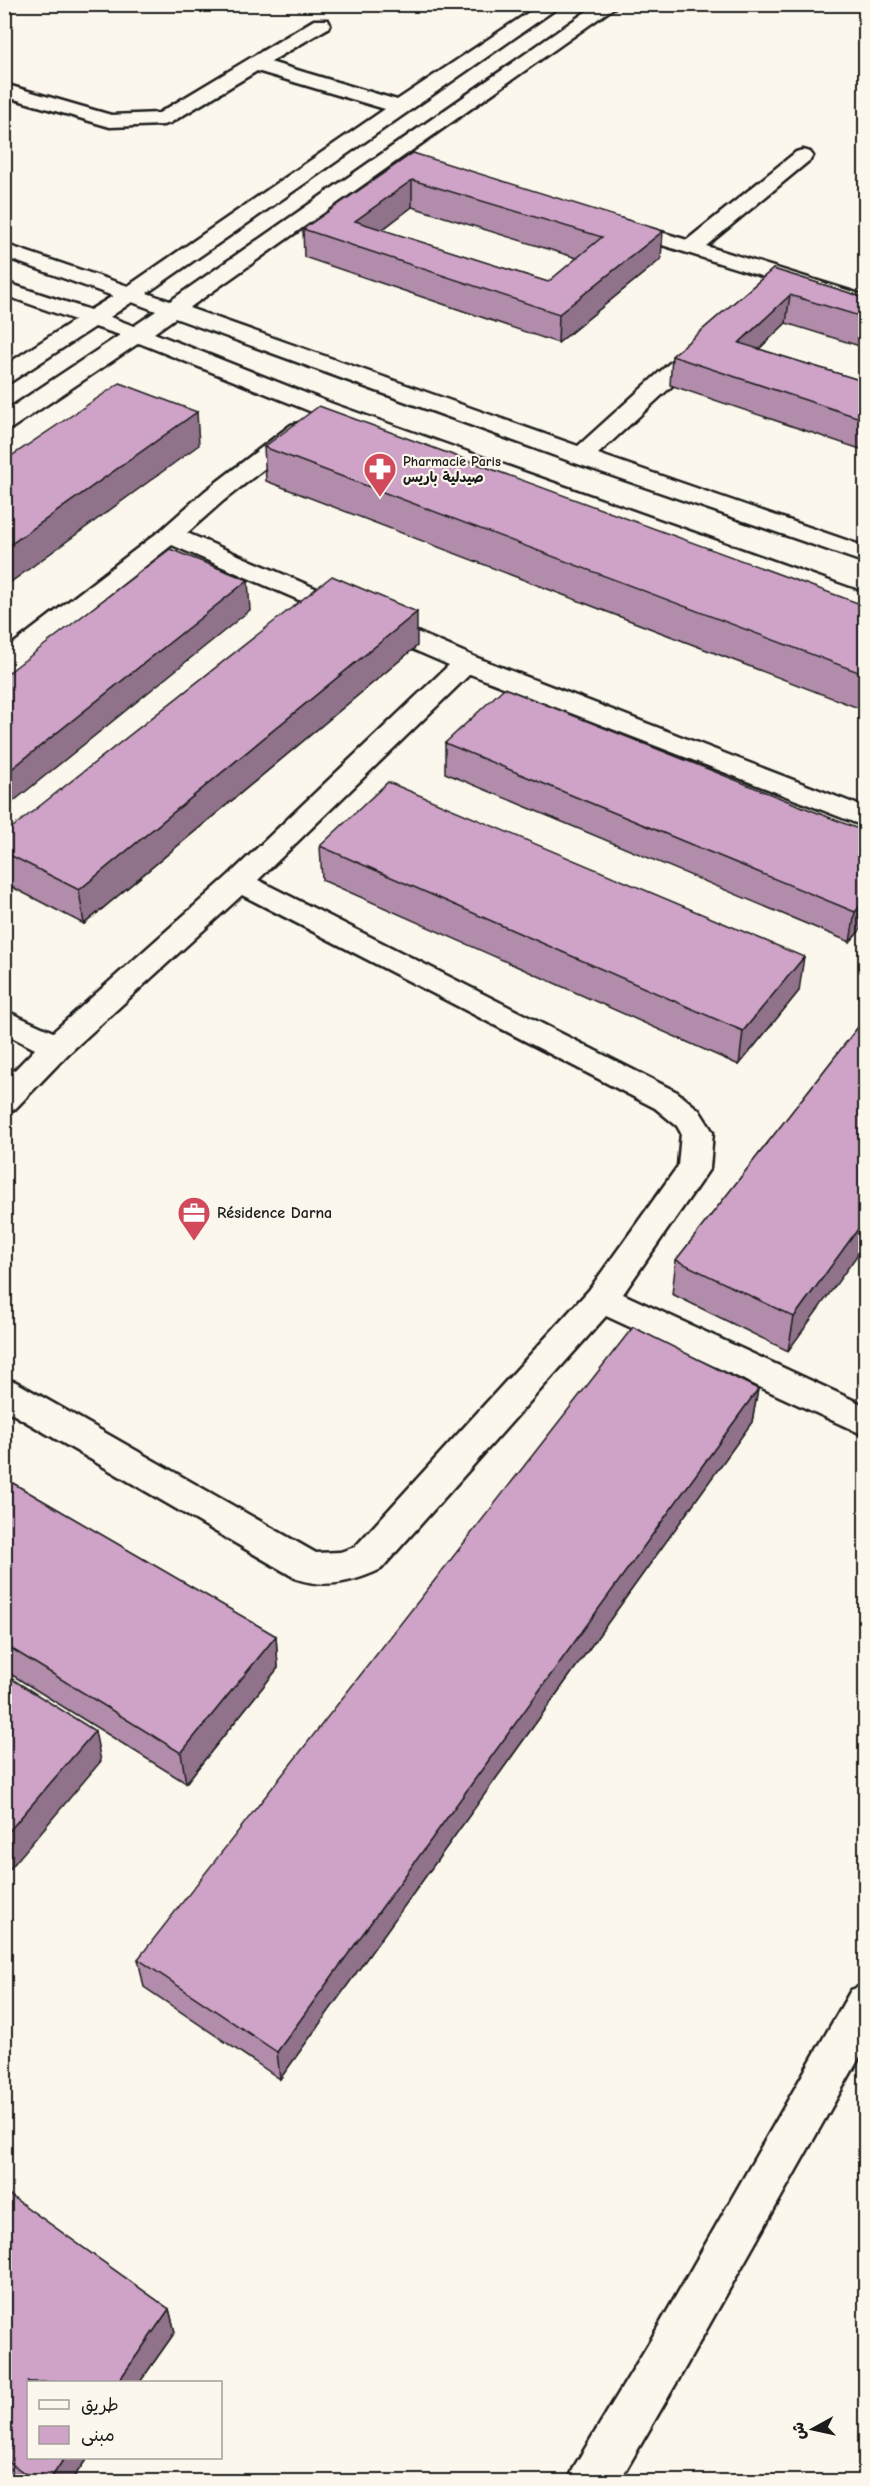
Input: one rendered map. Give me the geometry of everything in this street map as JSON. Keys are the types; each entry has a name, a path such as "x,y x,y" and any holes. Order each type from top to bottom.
{"street":[{"path":"4,376 129,295 400,107 554,4"},
{"path":"4,423 174,309 610,4"},
{"path":"4,90 110,121 137,122 163,119 321,24"},
{"path":"255,64 400,107"},
{"path":"397,153 420,161"},
{"path":"690,248 803,156"},
{"path":"600,219 866,303"},
{"path":"4,250 174,309 580,458 866,556"},
{"path":"760,292 777,276"},
{"path":"4,288 137,334 325,409 866,603"},
{"path":"580,458 717,331"},
{"path":"4,664 170,535 214,496 325,409"},
{"path":"170,535 466,663 866,818"},
{"path":"4,1101 56,1047 239,882 466,663"},
{"path":"4,1392 310,1568 331,1570 351,1566 368,1558 601,1299 694,1168 697,1132 688,1118 666,1100 239,882"},
{"path":"4,1020 56,1047"},
{"path":"601,1299 866,1422"},
{"path":"592,2481 671,2348 866,2004"}],"building":[{"path":"413,153 663,231 559,314 303,229","holes":["412,180 602,237 548,282 355,221"]},
{"path":"773,269 866,298 866,318 790,295 739,343 866,382 866,420 672,356"},
{"path":"120,383 197,412 4,549 4,461"},
{"path":"319,406 866,606 866,675 264,447"},
{"path":"170,549 248,580 4,775 4,676"},
{"path":"332,576 417,612 79,890 4,852 4,834"},
{"path":"504,688 866,832 866,899 855,912 445,743"},
{"path":"388,782 804,957 743,1031 320,846"},
{"path":"866,1017 866,1218 794,1317 676,1260"},
{"path":"633,1327 758,1389 277,2052 138,1959"},
{"path":"4,1478 276,1636 181,1753 4,1644"},
{"path":"4,1674 95,1731 4,1837"},
{"path":"4,2191 169,2309 119,2381 27,2381 27,2459 64,2459 49,2481 35,2481 4,2458"}],"place":[{"name":"Pharmacie Paris صيدلية باريس","path":"380,498"},
{"name":"Résidence Darna","path":"194,1242"}]}
